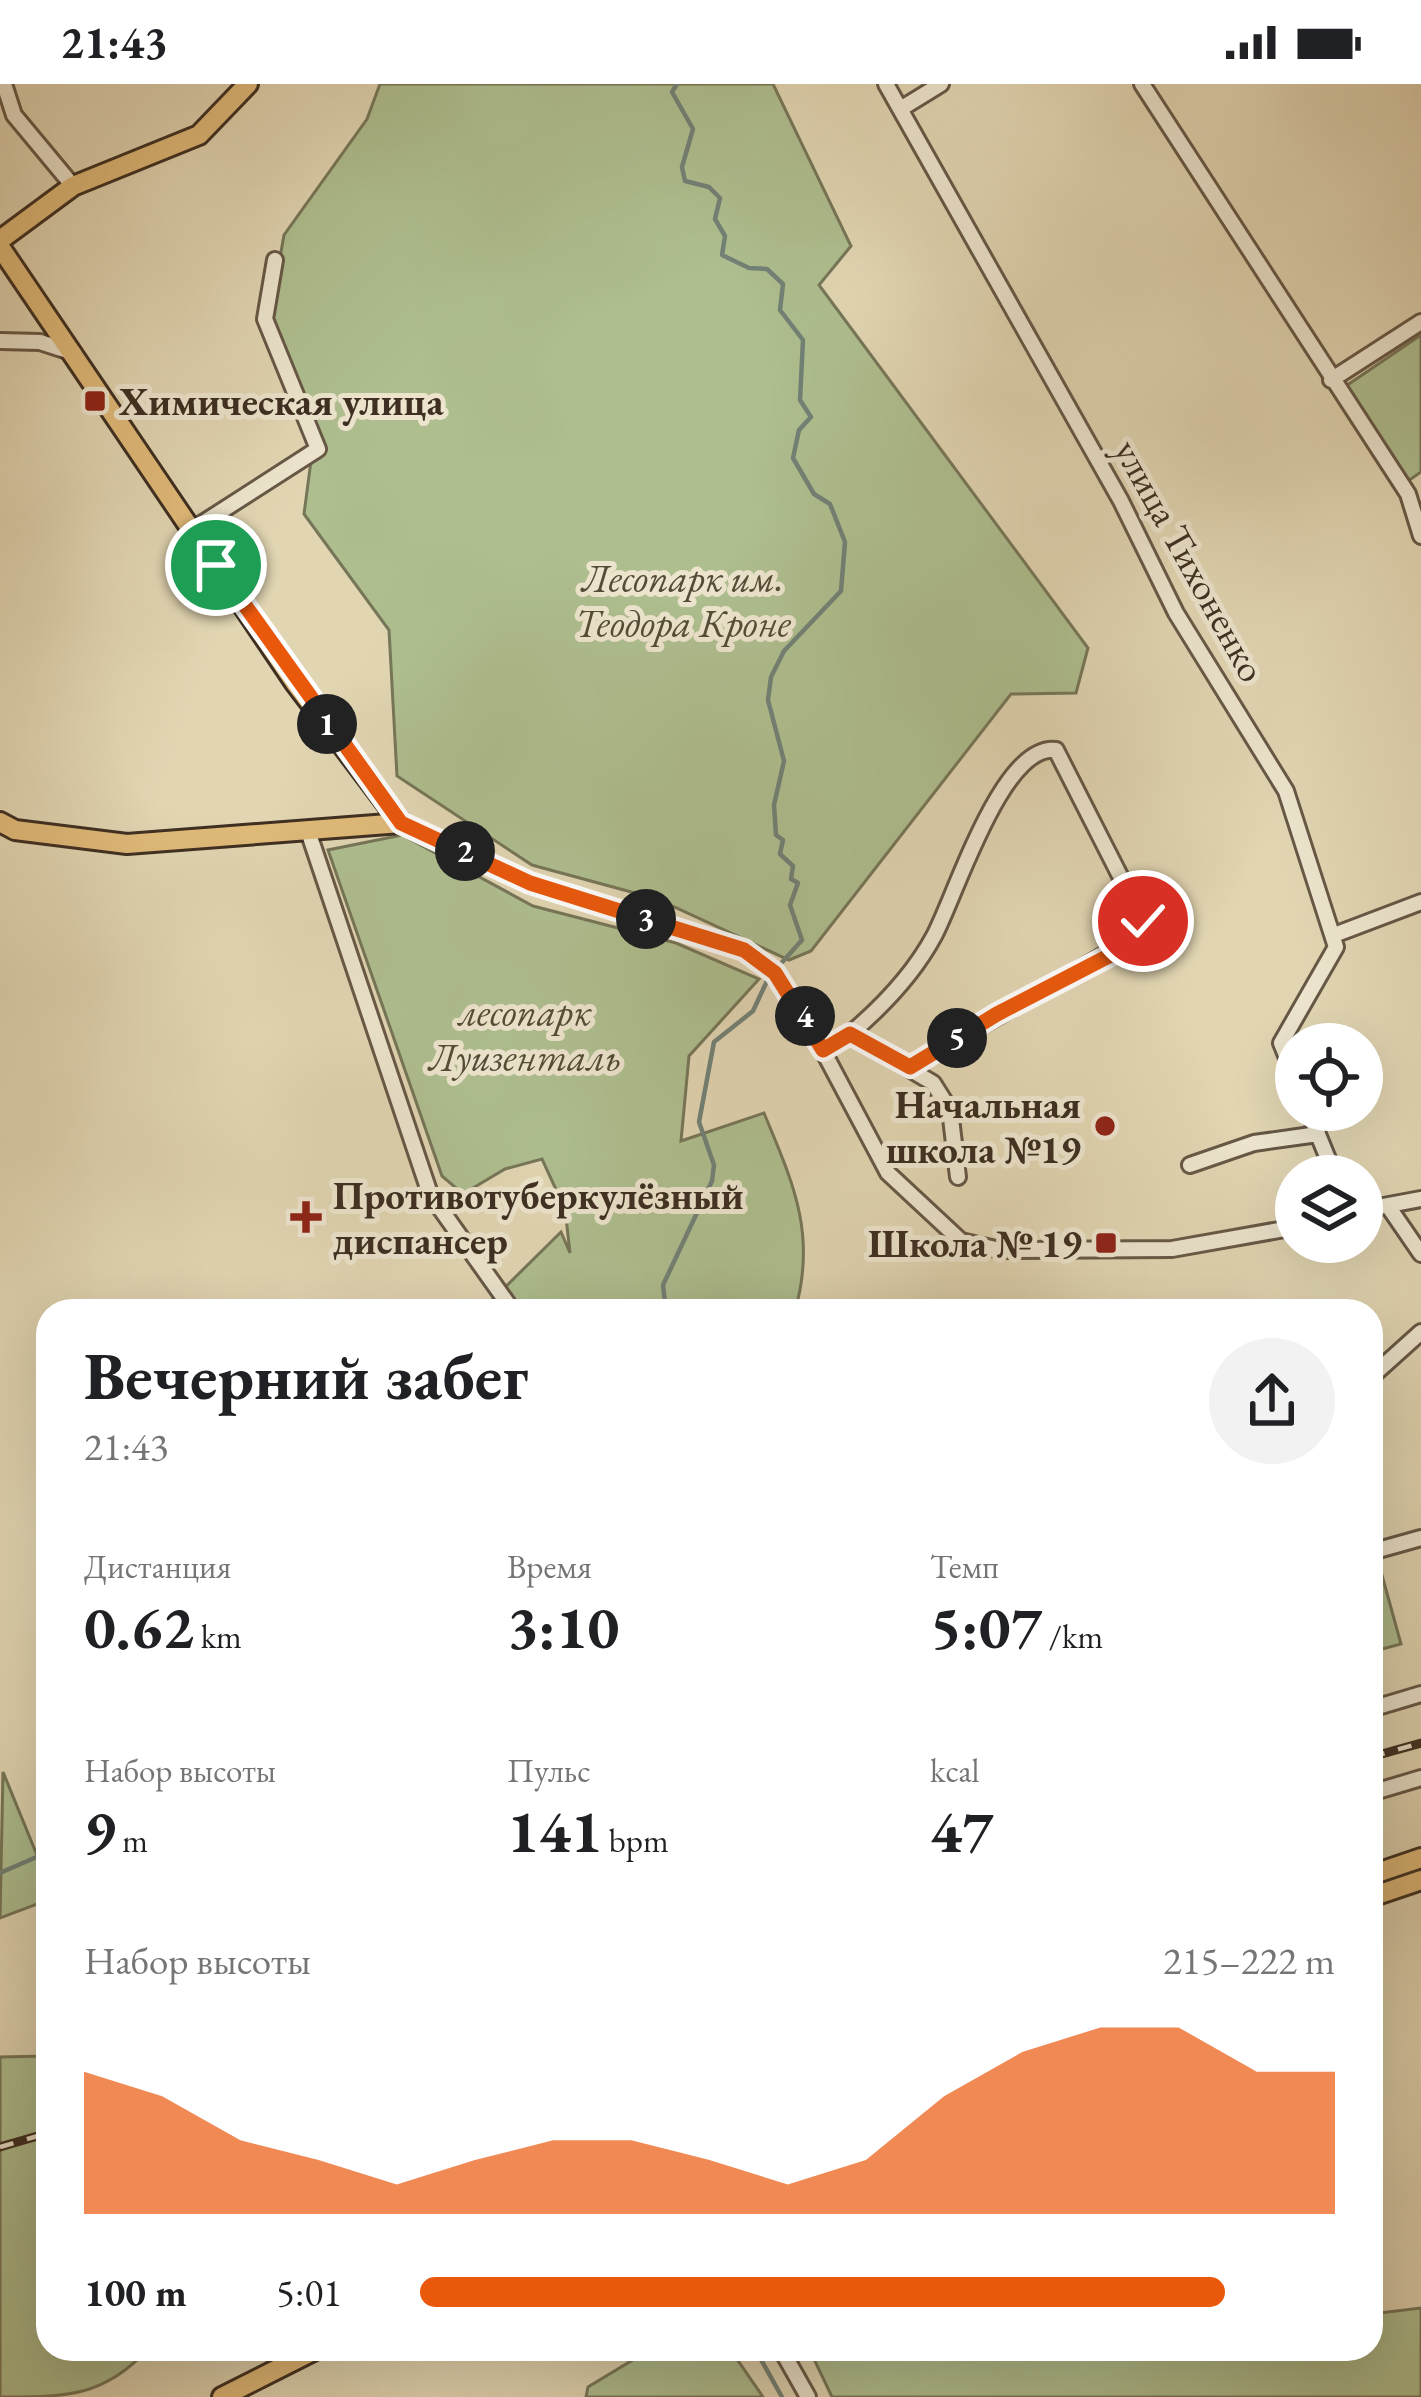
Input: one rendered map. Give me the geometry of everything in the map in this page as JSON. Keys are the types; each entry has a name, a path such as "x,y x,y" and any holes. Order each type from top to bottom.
{"main road":[{"path":"248,84 199,135 73,186 0,243 295,682 401,823"},
{"path":"0,822 15,830 127,844 401,823"},
{"path":"1383,1871 1421,1858"},
{"path":"1383,1893 1421,1880"},
{"path":"222,2397 293,2361"}],"street":[{"path":"4,84 14,115 73,186"},
{"name":"улица Тихоненко","path":"886,84 1121,501 1176,613 1286,791 1334,935"},
{"path":"902,108 941,84"},
{"path":"1142,84 1408,494 1421,536"},
{"path":"192,530 318,449 265,320 275,260"},
{"path":"1330,380 1421,322"},
{"path":"0,341 40,342 74,353"},
{"path":"1408,494 1421,480"},
{"path":"823,1050 889,1001 933,939 1003,783 1041,750 1056,750 1143,921 1142,933 910,1067"},
{"path":"401,823 530,883 744,950 775,973 823,1050 888,1173 961,1241 1000,1250 1172,1249 1275,1231"},
{"path":"308,831 430,1194 503,1299"},
{"path":"1292,1023 1336,947 1334,935 1421,902"},
{"path":"850,1034 933,1083 950,1110 958,1177"},
{"path":"1317,1131 1326,1155"},
{"path":"1190,1165 1254,1143 1318,1134"},
{"path":"1383,1207 1421,1199"},
{"path":"1388,1206 1421,1254"},
{"path":"1383,1366 1421,1332"},
{"path":"1383,1549 1421,1538"},
{"path":"1383,1705 1421,1694"},
{"path":"1383,1789 1421,1778"},
{"path":"788,2361 808,2397"}],"green space":[{"name":"Лесопарк им. Теодора Кроне","path":"380,84 773,84 851,246 819,285 1088,648 1076,693 1011,694 811,951 789,960 657,899 532,865 397,776 389,630 304,514 316,423 268,325 284,235 367,119"},
{"path":"1421,335 1421,472 1408,481 1343,388"},
{"name":"лесопарк Луизенталь","path":"402,835 533,906 676,943 759,979 689,1056 681,1141 764,1113 799,1209 804,1257 798,1299 493,1299 561,1232 570,1253 565,1209 542,1159 505,1169 463,1194 442,1176 328,850"},
{"path":"1383,1579 1401,1644 1383,1649"},
{"path":"3,1772 36,1853 36,1904 0,1918"},
{"path":"36,2056 36,2361 136,2361 116,2377 83,2391 0,2397 0,2057"},
{"path":"1421,2308 1421,2397 832,2397 815,2361 1383,2361 1383,2313"},
{"path":"631,2361 738,2361 763,2397 586,2397 588,2387"}],"waterway":[{"path":"677,84 672,92 693,129 682,167 685,181 709,187 720,198 715,219 725,236 722,255 749,268 767,269 783,284 780,310 803,340 800,400 811,417 799,430 793,458 814,494 830,504 845,542 841,591 784,651 771,677 768,700 784,761 774,805 776,835 783,840 780,854 793,866 791,879 798,883 790,905 802,940 777,968"},
{"path":"665,1299 663,1285 712,1181 714,1165 699,1122 714,1042 753,1011 767,981"},
{"path":"0,1873 36,1857"},
{"path":"762,2361 782,2397"}],"railway":[{"path":"1383,1754 1421,1743"},
{"path":"0,2147 36,2136"}],"place":[{"name":"Химическая улица","path":"95,401"},
{"name":"Начальная школа №19","path":"1105,1126"},
{"name":"Противотуберкулёзный диспансер","path":"306,1217"},
{"name":"Школа № 19","path":"1106,1243"}],"route":[{"path":"216,565 295,682 401,823 417,826 530,883 744,950 775,973 823,1050 850,1034 910,1067 997,1014 1130,945 1142,933 1143,921"}]}
